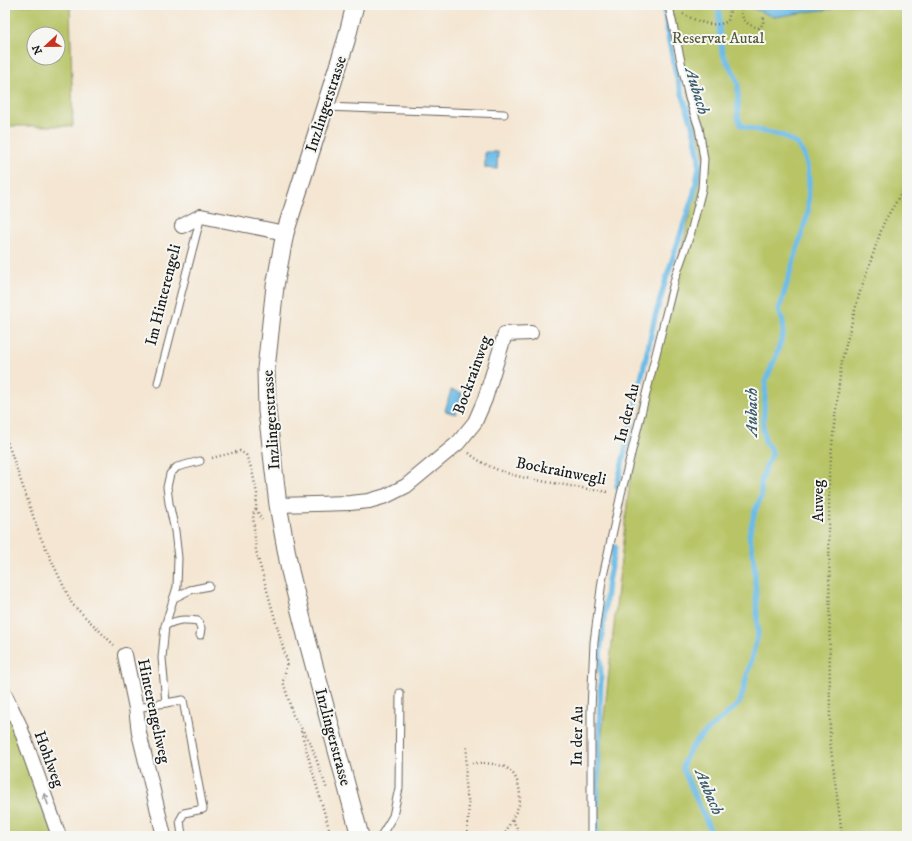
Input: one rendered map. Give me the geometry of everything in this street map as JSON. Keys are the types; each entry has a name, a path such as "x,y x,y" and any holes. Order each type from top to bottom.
{"street":[{"name":"Inzlingerstrasse","path":"354,5 346,42 285,233 275,286 266,369 267,411 278,505 290,571 360,836"},
{"path":"201,216 285,233"},
{"name":"Im Hinterengeli","path":"182,226 201,216"},
{"name":"Bockrainweg","path":"278,505 369,501 386,496 406,486 458,443 475,422 485,399 505,334 532,334"},
{"name":"Hinterengeliweg","path":"125,655 140,733 164,836"},
{"name":"Hohlweg","path":"5,695 19,724 59,836"}],"lane":[{"name":"In der Au","path":"591,836 590,710 594,642 602,580 621,494 675,278 691,232 702,189 704,159 699,128 689,98 670,16 669,5"},
{"path":"326,107 504,114"},
{"name":"Im Hinterengeli","path":"158,383 201,216"},
{"path":"166,703 162,658 165,626 177,587 178,558 167,487 170,474 177,467 200,461"},
{"path":"174,598 190,590 209,586"},
{"path":"165,626 173,621 198,621 201,628 200,635"},
{"path":"381,836 393,816 399,788 400,693"},
{"path":"136,708 183,700 203,809 184,813 180,820 182,836"}],"path":[{"path":"670,16 683,14 703,23 714,25 722,24 728,21 731,5"},
{"path":"740,5 741,13 746,23 753,26 759,28 763,24 764,15"},
{"name":"Auweg","path":"842,836 830,741 829,478 834,425 842,360 859,295 884,222 905,188 907,180"},
{"name":"Hinterengeliweg","path":"5,435 40,536 72,604 125,655"},
{"name":"Bockrainwegli","path":"458,443 476,459 501,471 520,477 621,494"},
{"path":"200,461 240,451 246,455 252,470 257,494 256,508 253,515 256,551 287,661 283,682 293,715 310,742 329,793"},
{"path":"300,726 331,836"},
{"path":"467,745 465,786 469,804 467,836"},
{"path":"472,763 504,766 513,774 518,784 520,794 519,806 504,836"},
{"path":"512,820 521,836"}],"green space":[{"path":"5,5 70,5 73,126 5,126"},
{"name":"Reservat Autal","path":"668,5 907,5 907,836 591,836 634,441 704,159"},
{"path":"5,701 55,836 5,836"}],"water":[{"path":"748,5 836,5 832,9 775,17 749,7"},
{"path":"485,152 498,152 497,169 485,168"},
{"path":"451,390 462,393 456,414 445,411"}],"waterway":[{"name":"Aubach","path":"617,486 655,317 694,193 699,168 699,157 693,127 677,78 668,36 664,5"},
{"name":"Aubach","path":"713,836 683,769 685,759 697,741 740,702 758,634 754,559 749,535 755,511 761,497 761,482 772,454 772,451 765,442 763,425 766,380 783,334 783,322 779,310 808,213 809,182 808,168 804,156 797,144 781,135 748,128 741,125 738,117 738,85 735,75 724,57 720,42 719,5"},
{"name":"Aubach","path":"597,836 601,678 600,654 608,581 615,547"}]}
